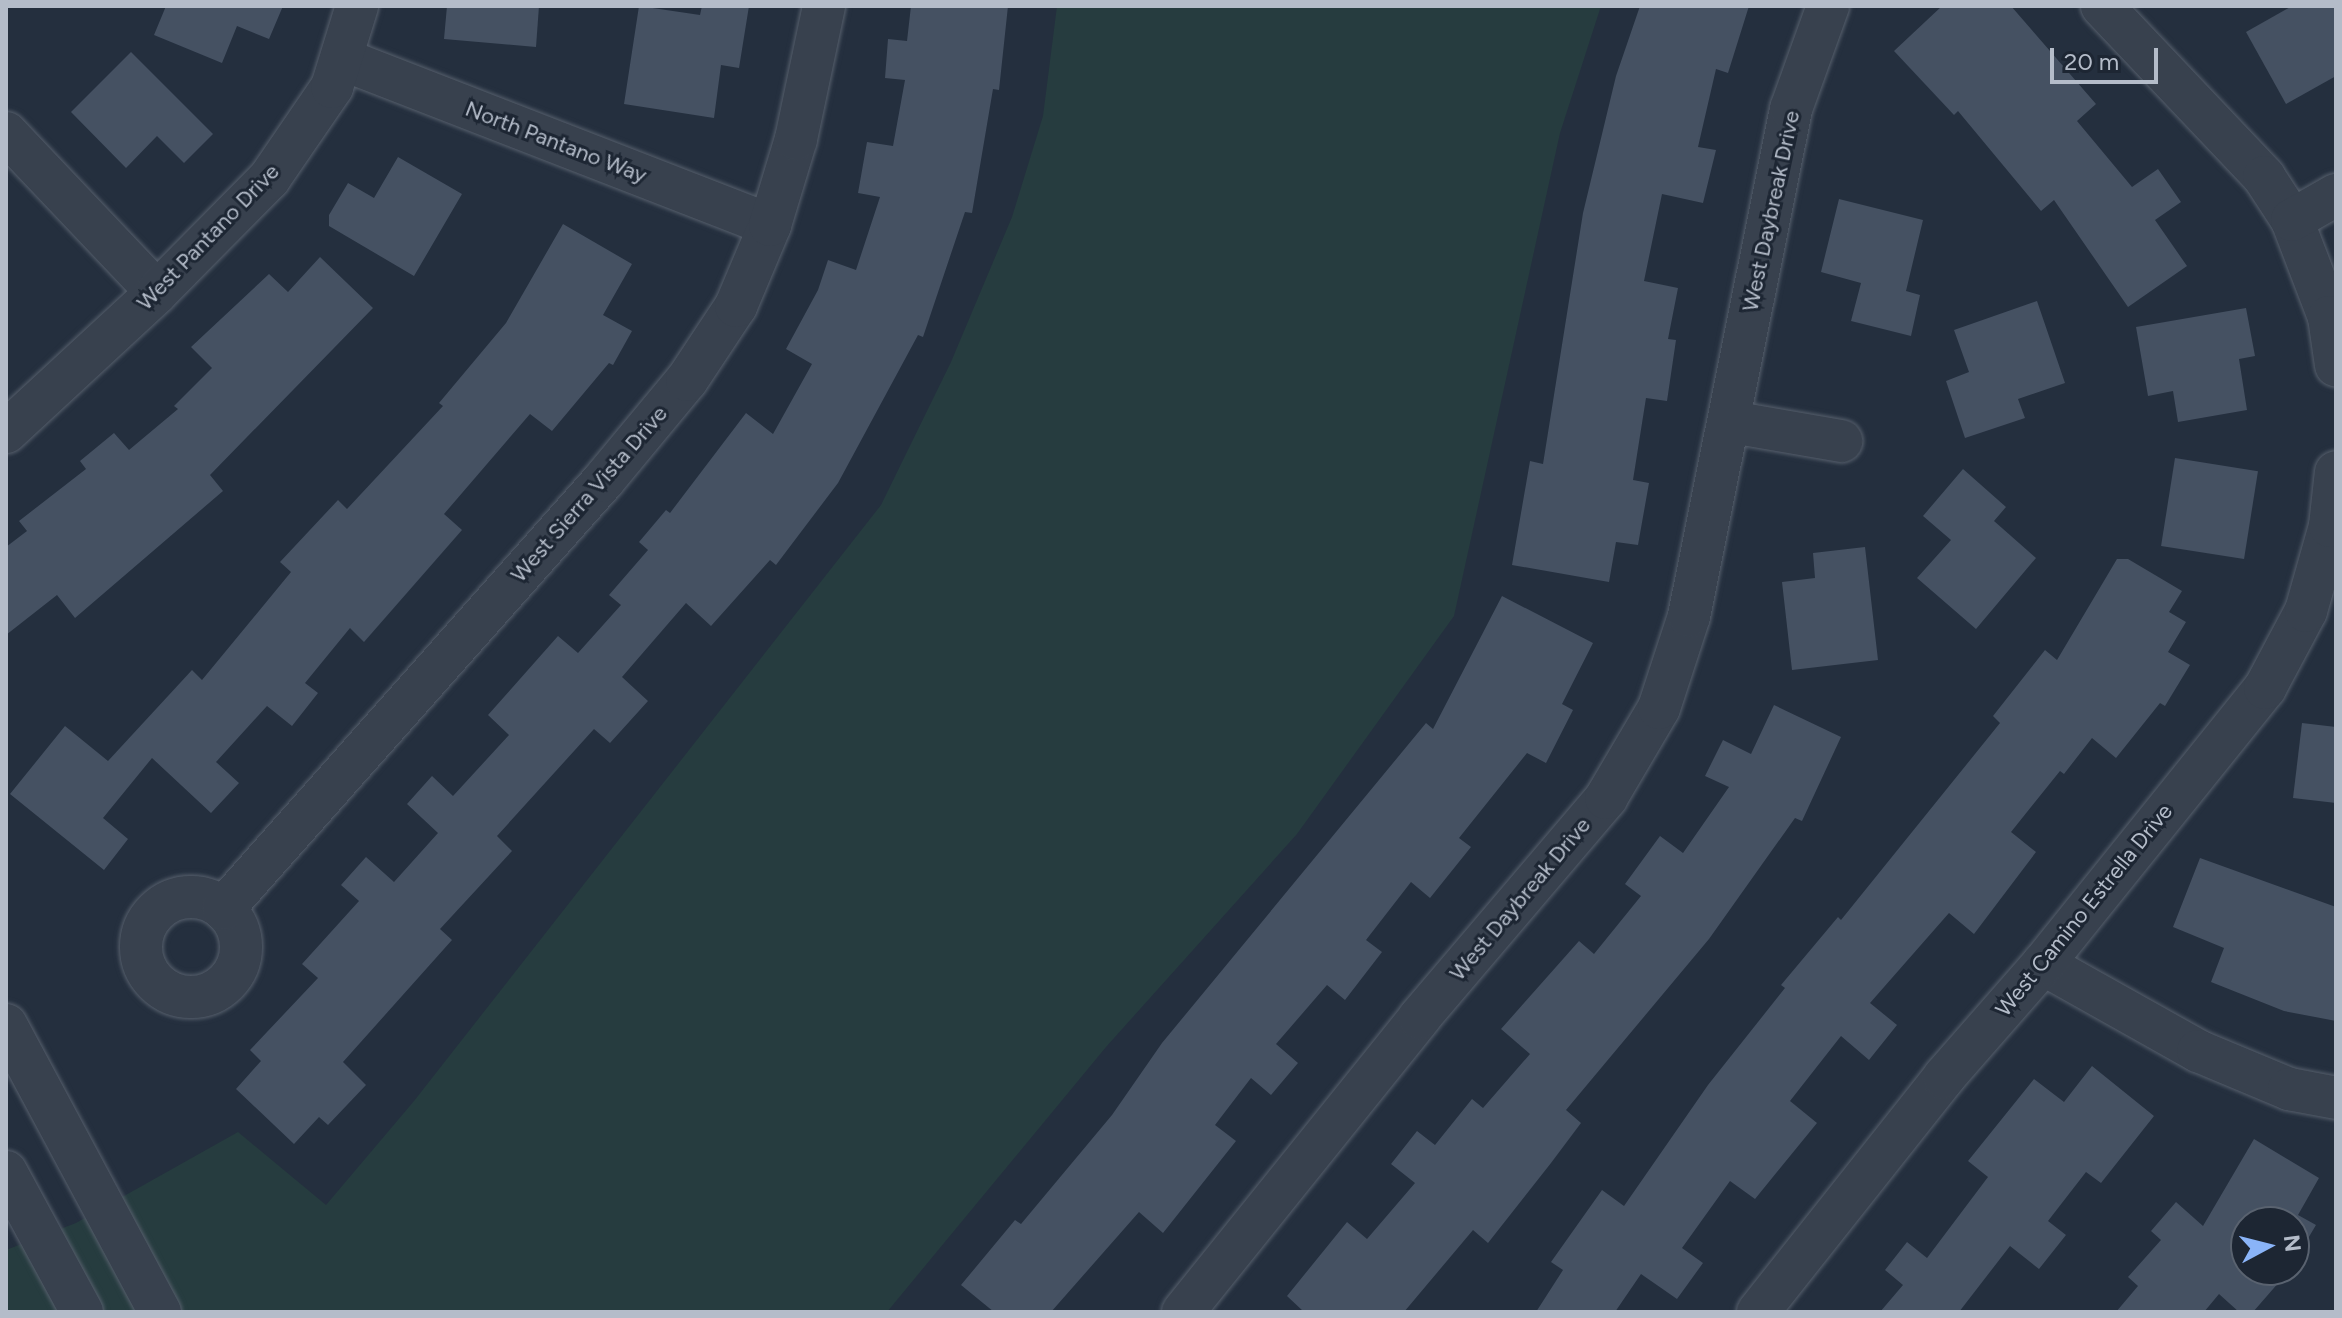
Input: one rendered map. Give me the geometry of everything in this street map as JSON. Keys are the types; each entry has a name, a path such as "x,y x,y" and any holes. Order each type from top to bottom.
{"street":[{"name":"West Pantano Drive","path":"6,432 157,292 269,179 314,120 342,59 357,6"},
{"name":"West Sierra Vista Drive","path":"223,909 687,380 736,306 770,225 796,139 824,6"},
{"name":"West Daybreak Drive","path":"1183,1312 1419,1018 1606,798 1659,708 1689,616 1731,422 1791,109 1828,6"},
{"path":"2102,6 2264,177 2292,220 2329,317 2336,365"},
{"name":"North Pantano Way","path":"342,59 770,225"},
{"path":"6,133 157,292"},
{"path":"2292,220 2336,195"},
{"path":"1731,422 1841,441"},
{"name":"West Camino Estrella Drive","path":"1758,1312 1944,1077 2043,964 2321,614 2336,472"},
{"path":"2043,964 2198,1051 2289,1089 2336,1098"},
{"path":"6,1025 152,1298 84,1312 6,1172"}],"green space":[{"path":"1057,6 1601,6 1560,133 1454,616 1297,834 1106,1047 887,1312 6,1312 6,1250 76,1223 238,1132 326,1205 414,1101 881,505 951,362 1012,217 1043,116"}],"building":[{"path":"166,6 283,6 269,39 237,26 222,63 154,35"},
{"path":"447,6 539,6 536,47 444,39"},
{"path":"639,6 700,15 702,6 749,6 739,68 721,65 714,118 624,104"},
{"path":"911,6 1008,6 999,90 993,89 972,213 965,212 923,337 918,335 838,483 776,565 770,560 711,626 686,603 622,677 648,701 610,743 594,729 497,836 512,851 440,929 452,940 343,1062 366,1085 328,1125 319,1117 294,1144 236,1089 261,1061 250,1050 318,978 302,964 359,901 341,885 366,857 394,882 438,833 407,804 432,776 453,796 509,735 488,715 558,636 578,653 621,605 609,595 648,550 639,542 666,510 670,513 746,413 773,434 812,364 786,349 818,290 828,260 856,270 880,197 858,193 867,142 893,146 905,80 885,78 888,39 907,41"},
{"path":"1640,6 1749,6 1728,73 1716,69 1698,147 1716,150 1703,203 1662,194 1644,281 1678,288 1668,339 1676,340 1667,401 1646,398 1633,480 1649,483 1638,545 1616,542 1609,582 1512,565 1530,461 1543,464 1583,213 1616,76"},
{"path":"1942,6 2011,6 2096,104 2077,121 2132,187 2158,169 2181,202 2155,220 2187,266 2128,307 2054,200 2041,211 1958,111 1954,115 1894,51"},
{"path":"2292,6 2336,6 2336,76 2286,104 2246,32"},
{"path":"131,52 213,134 184,163 157,136 126,168 71,112"},
{"path":"398,157 462,194 414,276 329,226 329,215 348,183 374,198"},
{"path":"1839,199 1923,220 1906,291 1920,295 1911,336 1851,321 1861,283 1821,272"},
{"path":"563,224 632,264 603,315 632,331 613,365 609,363 552,431 530,414 444,514 462,530 364,642 350,628 305,683 318,693 292,726 267,706 216,762 239,783 211,813 152,758 103,818 128,839 104,870 10,794 65,726 108,761 192,670 202,680 291,572 280,562 338,500 347,509 443,406 439,403 506,323"},
{"path":"320,257 373,308 210,475 223,491 75,618 57,595 6,635 6,547 27,531 19,521 86,469 80,461 114,433 129,450 178,409 174,406 212,368 191,347 269,274 288,292"},
{"path":"2037,301 2065,383 2018,399 2025,418 1965,438 1946,381 1969,372 1954,330"},
{"path":"2246,308 2255,356 2239,359 2247,410 2178,422 2173,391 2148,396 2136,327"},
{"path":"2175,458 2258,471 2244,559 2161,546"},
{"path":"1963,469 2006,507 1994,521 2036,558 1976,629 1917,578 1951,540 1923,516"},
{"path":"1865,547 1878,660 1792,670 1782,582 1815,578 1813,553"},
{"path":"2117,559 2128,559 2182,591 2169,612 2186,622 2168,652 2190,665 2165,706 2160,703 2116,758 2092,738 2064,774 2060,771 2011,832 2036,852 1974,934 1949,913 1870,1003 1897,1025 1869,1060 1841,1036 1790,1101 1817,1123 1755,1199 1730,1181 1682,1248 1703,1263 1677,1299 1641,1274 1615,1312 1536,1312 1563,1270 1551,1262 1602,1190 1624,1206 1708,1085 1785,988 1781,985 1838,917 1841,920 2000,723 1993,716 2045,650 2057,660"},
{"path":"1502,596 1593,643 1562,704 1573,710 1546,763 1527,753 1459,838 1471,847 1430,898 1411,882 1366,940 1382,952 1345,1000 1327,985 1276,1044 1298,1063 1271,1095 1251,1078 1215,1125 1236,1141 1163,1233 1139,1212 1051,1312 994,1312 961,1285 1015,1220 1021,1224 1112,1115 1162,1043 1426,723 1433,729"},
{"path":"1774,705 1841,737 1802,821 1795,818 1709,939 1566,1110 1581,1123 1551,1163 1488,1243 1473,1230 1404,1312 1304,1312 1287,1296 1347,1222 1367,1239 1415,1183 1391,1164 1417,1131 1435,1145 1472,1099 1483,1108 1530,1054 1501,1029 1579,941 1594,954 1641,896 1625,884 1660,836 1683,853 1729,787 1705,776 1723,740 1751,754"},
{"path":"2302,723 2336,727 2336,803 2293,798"},
{"path":"2200,858 2336,907 2336,1021 2284,1011 2211,982 2224,948 2173,927"},
{"path":"2092,1066 2154,1116 2101,1183 2086,1172 2048,1221 2066,1235 2039,1269 2010,1246 1959,1312 1880,1312 1903,1285 1885,1270 1907,1242 1927,1258 1988,1177 1968,1161 2034,1079 2064,1102"},
{"path":"2254,1139 2319,1178 2303,1206 2230,1206 2230,1286 2276,1286 2253,1312 2239,1312 2219,1294 2204,1312 2116,1312 2138,1286 2128,1277 2161,1240 2151,1231 2176,1202 2203,1226"},
{"path":"2310,1222 2316,1225 2310,1235"}]}
